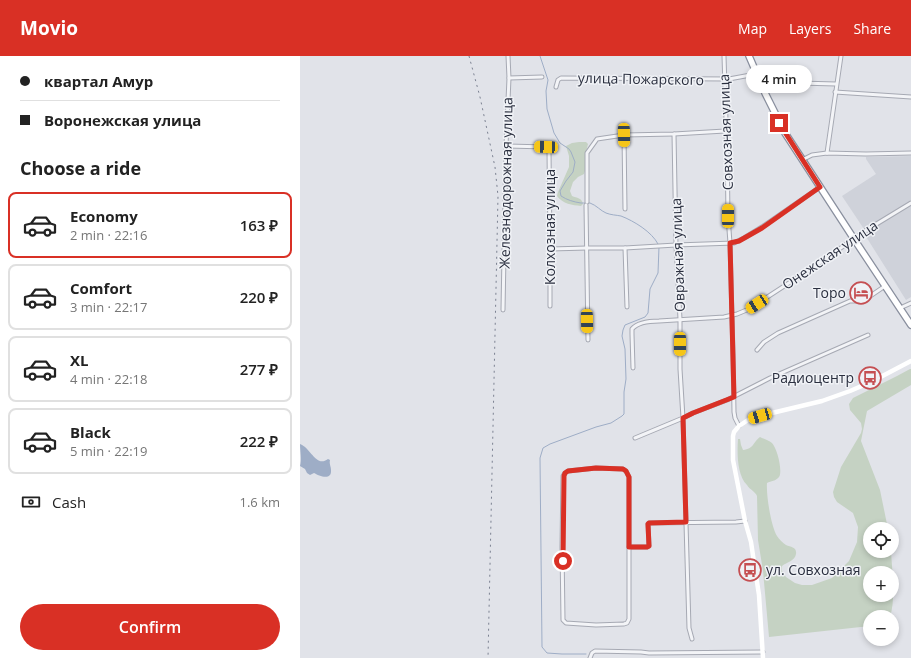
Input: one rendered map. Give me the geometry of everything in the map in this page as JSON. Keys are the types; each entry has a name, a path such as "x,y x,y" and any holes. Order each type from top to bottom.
{"highway":[{"path":"749,56 759,82 779,123 911,325"}],"main road":[{"path":"763,658 759,595 751,542 744,521 733,460 734,432 739,426 751,418 822,401 871,382 911,362"}],"street":[{"name":"Железнодорожная улица","path":"503,310 506,146 509,78 508,56"},
{"name":"Совхозная улица","path":"724,56 734,412 739,426"},
{"path":"827,153 841,56"},
{"name":"улица Пожарского","path":"556,87 558,80 561,78 724,80 756,74"},
{"path":"509,78 542,77"},
{"path":"759,82 836,84"},
{"path":"835,92 911,97"},
{"path":"588,340 586,204 587,154 589,149 597,139 624,135 725,131"},
{"name":"Овражная улица","path":"674,134 676,245 680,319 680,369 683,418 689,628 692,639"},
{"path":"624,135 625,209"},
{"name":"Колхозная улица","path":"506,146 548,148 550,152 550,306"},
{"path":"802,160 812,155 827,153 911,153"},
{"path":"550,249 653,247 730,243 739,241 762,228 820,187"},
{"name":"Онежская улица","path":"633,368 632,334 636,325 651,321 732,316 749,309 869,228 911,203"},
{"path":"625,248 627,307"},
{"path":"757,350 764,342 778,333 850,301 863,301 885,286"},
{"path":"900,308 911,303"},
{"path":"635,438 734,397 782,373 868,335"},
{"path":"596,468 623,469 626,471 629,477 629,547 629,619 627,623 596,625 564,622 562,547 565,473 568,471 596,468"},
{"path":"629,547 649,546 649,523 744,521"},
{"path":"590,658 592,653 595,651 690,654 763,652"}],"shaded area":[{"path":"911,156 911,297 906,300 865,235 864,229 842,196 876,174 866,157"}],"green space":[{"path":"579,142 586,142 588,144 585,156 585,171 584,174 573,182 570,191 572,196 582,200 583,204 581,206 571,205 559,199 557,196 569,167 569,156 566,146"},
{"path":"911,369 911,385 867,411 861,441 880,490 887,522 863,522 863,558 892,558 892,566 863,566 863,602 893,602 892,610 863,610 863,627 769,637 763,571 758,540 757,496 748,487 739,470 738,439 740,439 743,450 751,447 760,437 768,440 774,446 777,454 780,465 780,474 779,477 767,483 767,495 769,510 777,536 786,545 796,550 794,558 782,566 782,571 786,577 795,583 802,585 812,585 832,578 849,561 857,542 858,527 853,513 837,502 833,492 841,467 862,429 861,423 850,410 849,404 853,398"}],"water":[{"path":"300,444 320,461 330,460 331,473 329,476 325,477 314,473 310,475 300,466"}],"waterway":[{"path":"540,56 548,80 546,91 547,109 554,133 560,143 569,149 575,162 573,172 560,191 561,196 576,202 590,203 606,213 626,218 652,235 658,244"},
{"path":"586,654 547,653 542,647 540,458 543,448 550,444 611,423 624,414 624,392 626,379 625,349 622,336 623,330 625,325 645,317 648,313 650,289 658,273 659,247"}],"railway":[{"path":"469,56 480,97 495,167 498,196 488,658"}],"place":[{"name":"Торо","path":"861,293"},
{"name":"Радиоцентр","path":"870,378"},
{"name":"ул. Совхозная","path":"750,570"}],"route":[{"path":"563,561 564,476 568,471 596,468 623,469 626,471 629,477 629,547 649,546 649,523 686,522 683,418 734,397 730,243 739,241 762,228 820,187 779,123"}]}
